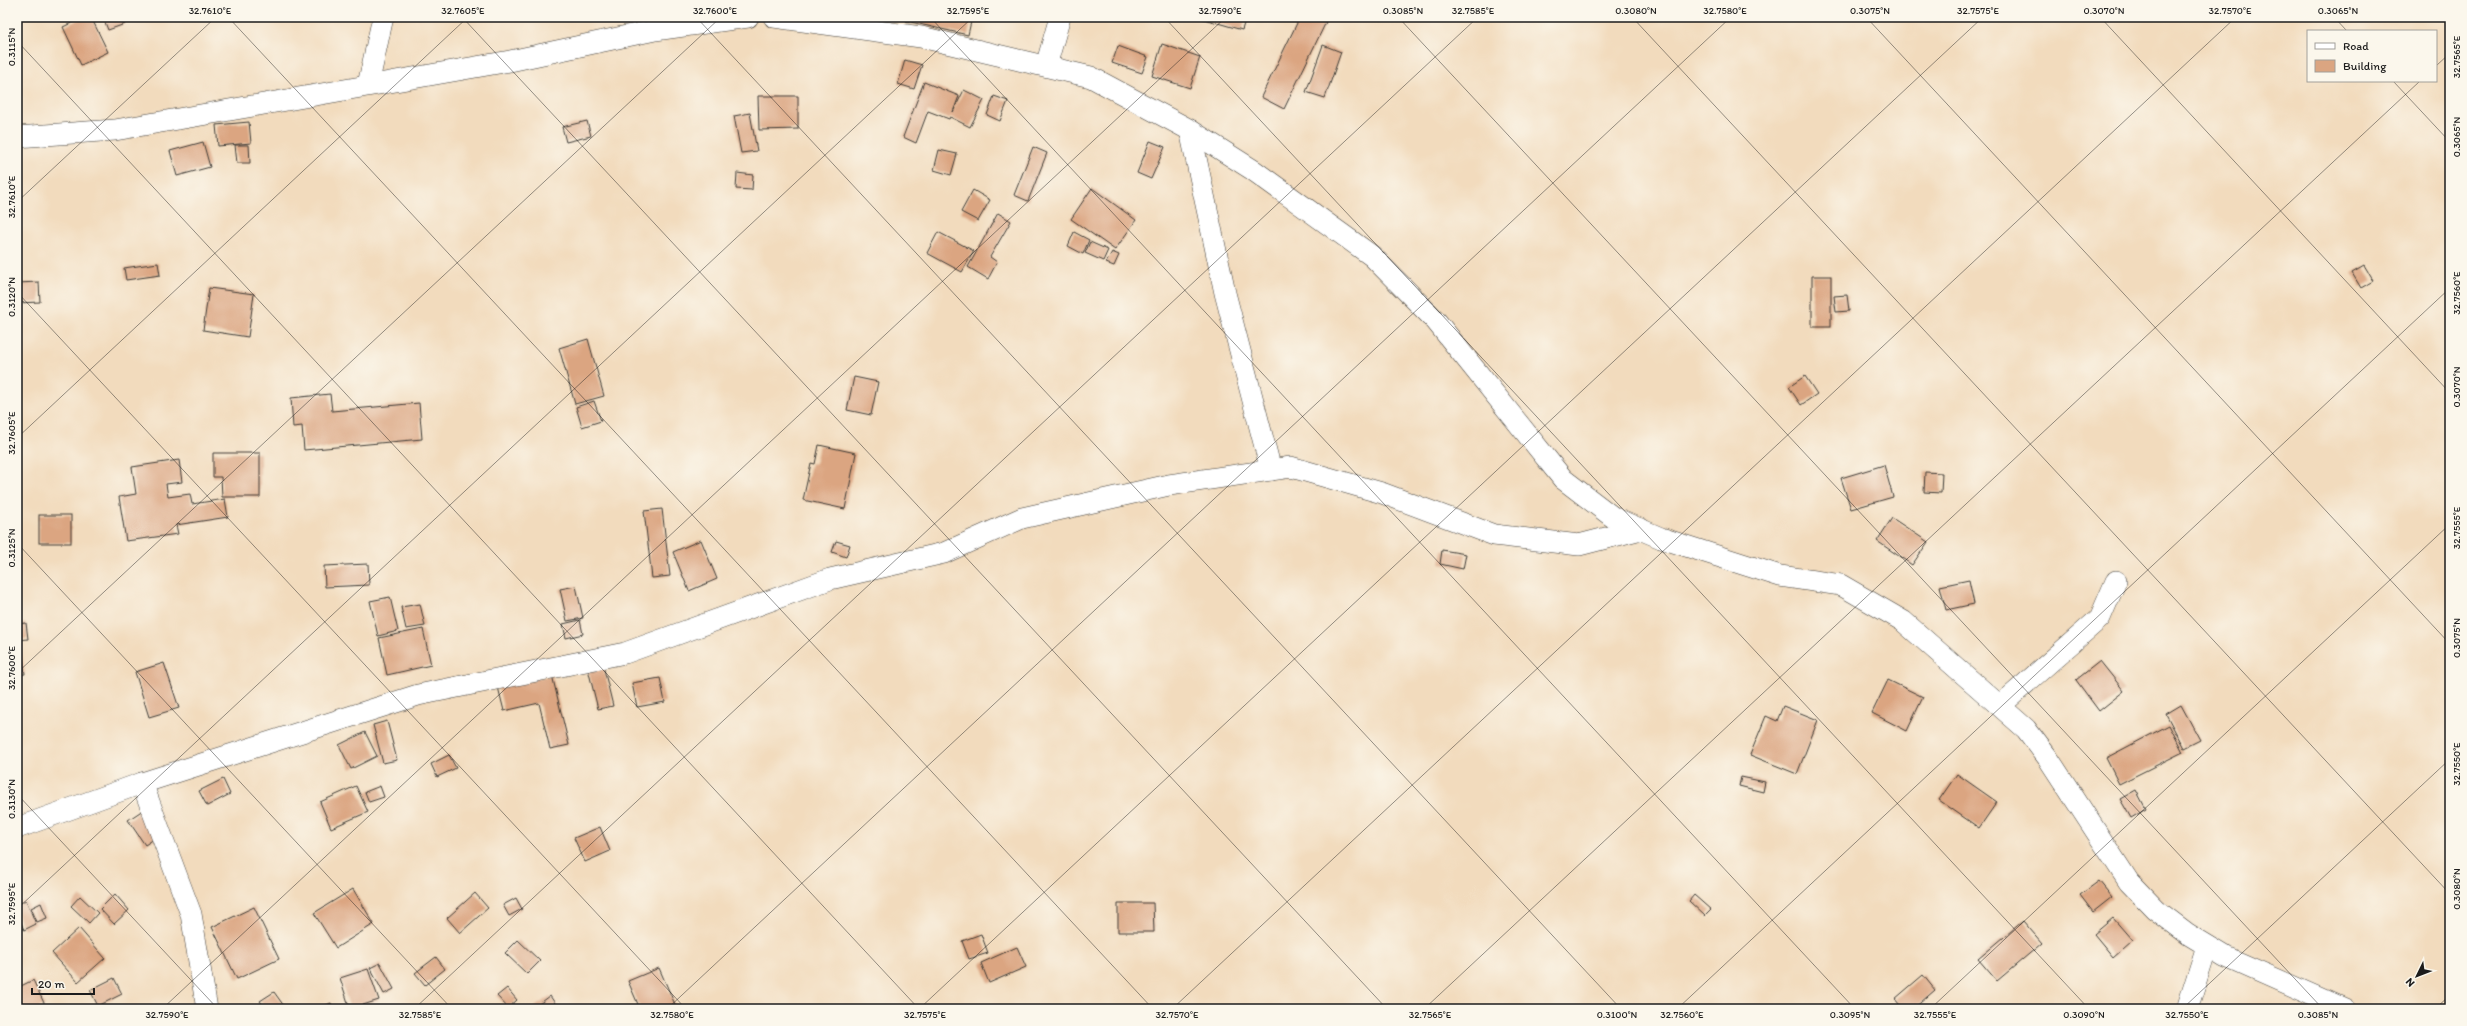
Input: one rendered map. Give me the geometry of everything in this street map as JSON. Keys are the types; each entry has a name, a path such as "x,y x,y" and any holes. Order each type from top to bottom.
{"street":[{"path":"368,85 383,17"},
{"path":"17,137 115,130 510,60 655,30 748,17"},
{"path":"774,17 921,37 1091,77 1190,130 1253,170 1372,256 1436,321 1563,479 1614,518 1641,529 1780,576 1841,585 1903,621 1965,677 2001,705 2026,729 2048,758 2128,882 2155,909 2188,934 2226,957 2344,1009"},
{"path":"1046,66 1060,17"},
{"path":"1190,130 1225,293 1271,470"},
{"path":"17,828 142,783 418,695 625,653 830,579 944,553 1022,518 1169,485 1291,467 1382,493 1494,535 1579,545 1641,529"},
{"path":"2001,705 2100,618 2116,581"},
{"path":"142,783 192,914 207,1009"},
{"path":"2187,1009 2207,946"}],"building":[{"path":"84,17 91,17 108,52 81,65 63,27"},
{"path":"103,17 123,17 125,24 108,30"},
{"path":"907,17 972,17 968,35 906,21"},
{"path":"1197,17 1246,17 1242,30"},
{"path":"1300,17 1316,17 1326,22 1284,109 1261,97"},
{"path":"1162,44 1200,57 1190,88 1152,76"},
{"path":"1323,45 1341,52 1325,98 1306,92"},
{"path":"1118,46 1148,57 1142,73 1112,63"},
{"path":"905,60 922,65 914,89 898,84"},
{"path":"924,82 959,96 953,112 964,90 984,100 970,127 950,117 949,119 928,111 916,143 903,137"},
{"path":"758,96 798,96 798,129 759,130"},
{"path":"994,96 1008,101 1000,121 987,115"},
{"path":"750,113 757,151 741,153 734,116"},
{"path":"587,121 591,136 566,142 562,127"},
{"path":"249,122 251,143 218,146 216,125"},
{"path":"1150,141 1165,147 1151,179 1137,173"},
{"path":"203,142 210,167 177,176 170,151"},
{"path":"235,145 249,145 250,163 237,163"},
{"path":"1033,147 1047,153 1028,201 1014,195"},
{"path":"939,150 957,154 951,175 934,170"},
{"path":"737,173 753,175 752,190 736,189"},
{"path":"1092,188 1136,220 1115,250 1071,219"},
{"path":"973,190 990,200 978,221 961,212"},
{"path":"998,213 1011,221 990,257 997,262 988,279 968,267"},
{"path":"938,232 974,251 962,272 927,253"},
{"path":"1074,232 1089,240 1083,254 1068,246"},
{"path":"1090,242 1108,250 1103,261 1085,253"},
{"path":"1112,252 1119,255 1114,266 1106,263"},
{"path":"158,263 160,275 126,280 124,268"},
{"path":"2364,266 2373,281 2361,288 2352,273"},
{"path":"1812,276 1831,276 1831,327 1812,327"},
{"path":"39,282 40,302 17,303 17,283"},
{"path":"209,288 254,294 248,337 203,330"},
{"path":"1847,295 1849,311 1836,312 1834,296"},
{"path":"588,339 604,396 575,404 559,348"},
{"path":"1805,376 1817,394 1801,405 1789,387"},
{"path":"854,377 878,382 871,415 847,410"},
{"path":"330,394 332,411 419,403 422,439 304,450 302,426 293,427 291,398"},
{"path":"594,401 601,421 582,427 576,407"},
{"path":"819,445 856,453 845,509 803,500 811,463 815,464"},
{"path":"213,453 260,453 260,497 222,497 221,477 213,477"},
{"path":"179,460 182,482 166,484 168,497 190,494 192,504 225,499 228,517 176,525 178,534 126,541 119,497 136,494 132,467"},
{"path":"1884,465 1893,497 1851,509 1841,478"},
{"path":"1925,472 1942,473 1941,493 1924,492"},
{"path":"662,509 670,576 652,578 644,511"},
{"path":"39,515 71,515 71,543 39,543"},
{"path":"1892,518 1928,542 1912,565 1877,541"},
{"path":"701,540 717,579 689,591 673,552"},
{"path":"836,541 850,545 846,557 832,552"},
{"path":"1442,550 1466,554 1463,569 1440,564"},
{"path":"368,564 369,585 325,587 324,566"},
{"path":"1969,580 1974,604 1946,610 1940,586"},
{"path":"576,586 583,618 567,621 560,589"},
{"path":"390,597 398,631 378,636 370,601"},
{"path":"420,604 425,626 406,629 401,607"},
{"path":"580,620 583,634 566,638 563,624"},
{"path":"26,623 28,639 17,640 17,624"},
{"path":"423,629 431,665 387,675 379,638"},
{"path":"17,644 20,644 25,674 17,675"},
{"path":"2100,661 2124,691 2099,711 2076,680"},
{"path":"164,663 179,708 149,717 135,672"},
{"path":"603,665 613,706 598,709 588,669"},
{"path":"552,675 569,745 550,749 539,703 504,711 498,687"},
{"path":"660,678 665,702 637,707 632,683"},
{"path":"1888,680 1923,697 1907,731 1872,713"},
{"path":"2181,705 2200,740 2184,748 2166,714"},
{"path":"1783,706 1818,720 1797,774 1750,755 1766,716 1777,721"},
{"path":"387,721 397,760 383,763 373,725"},
{"path":"2169,725 2183,752 2119,784 2106,758"},
{"path":"365,732 377,756 351,769 339,745"},
{"path":"449,755 456,768 437,777 431,764"},
{"path":"1957,774 1997,802 1979,828 1939,800"},
{"path":"1741,777 1765,782 1763,792 1739,786"},
{"path":"223,779 230,794 207,806 199,791"},
{"path":"356,786 368,812 331,828 320,802"},
{"path":"380,786 384,797 369,802 365,792"},
{"path":"2136,790 2146,809 2131,818 2120,799"},
{"path":"143,810 157,837 145,845 128,820"},
{"path":"600,827 610,851 585,862 574,838"},
{"path":"2099,881 2112,897 2093,912 2080,895"},
{"path":"353,889 374,924 336,948 314,913"},
{"path":"475,893 488,908 460,933 447,918"},
{"path":"115,894 129,910 114,924 100,909"},
{"path":"1694,895 1711,910 1705,916 1689,901"},
{"path":"80,896 98,913 89,923 71,906"},
{"path":"516,898 522,909 509,916 503,905"},
{"path":"26,900 36,924 24,930 17,913 17,904"},
{"path":"41,903 47,918 37,922 31,908"},
{"path":"1118,903 1153,903 1154,932 1118,932"},
{"path":"254,907 279,959 237,979 212,927"},
{"path":"2113,918 2132,940 2113,957 2094,934"},
{"path":"2023,921 2042,943 1997,981 1978,959"},
{"path":"79,928 105,958 78,982 52,953"},
{"path":"981,934 988,953 969,959 962,941"},
{"path":"518,940 540,961 527,974 505,953"},
{"path":"1017,947 1026,967 989,983 981,963"},
{"path":"436,957 445,969 425,985 415,973"},
{"path":"380,963 394,989 384,994 370,968"},
{"path":"659,968 677,1009 640,1009 628,981"},
{"path":"368,969 379,1000 350,1009 340,978"},
{"path":"1923,975 1935,990 1913,1009 1903,1009 1895,999"},
{"path":"114,978 122,994 98,1006 90,990"},
{"path":"33,980 45,1005 36,1009 17,1009 17,988"},
{"path":"507,988 517,1000 508,1008 497,996"},
{"path":"274,992 284,1006 280,1009 266,1009 260,1001"},
{"path":"550,996 559,1009 537,1009 535,1007"},
{"path":"331,1003 333,1009 317,1009"}]}
